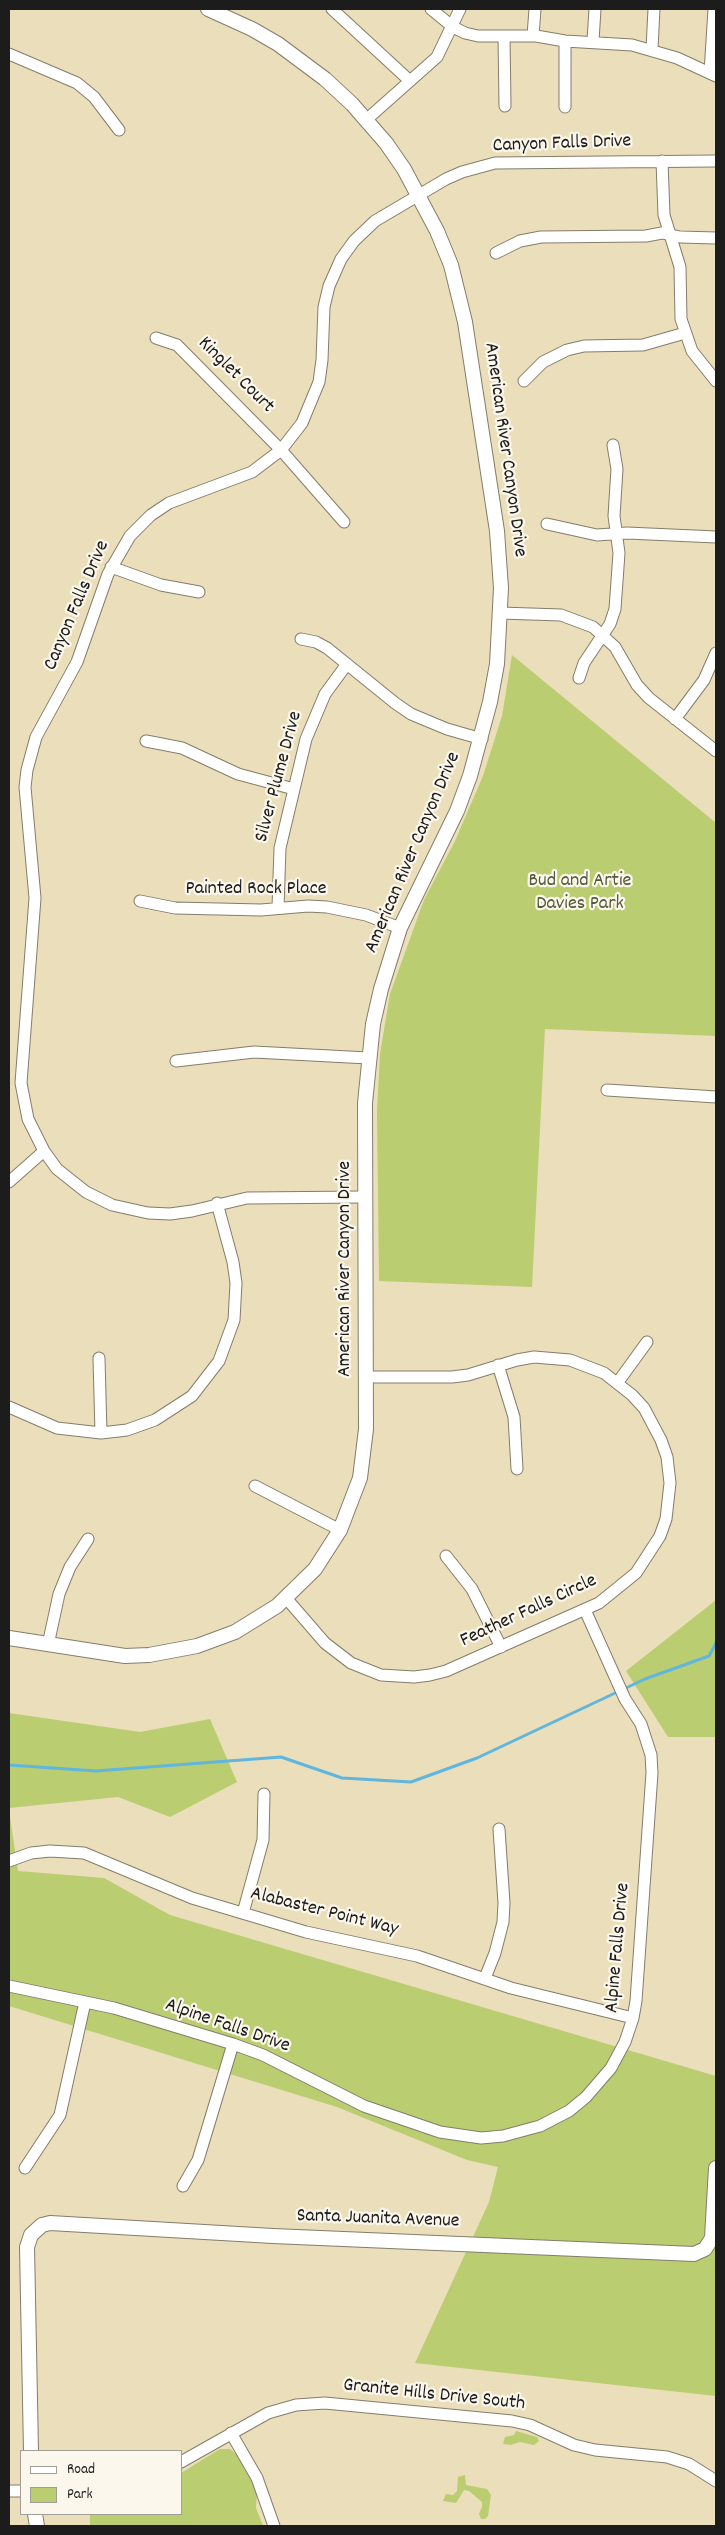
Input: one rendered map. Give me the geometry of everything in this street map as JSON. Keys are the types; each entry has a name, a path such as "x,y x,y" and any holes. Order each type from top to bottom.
{"street":[{"name":"American River Canyon Drive","path":"9,1638 125,1656 173,1652 197,1646 236,1632 257,1620 286,1598 315,1568 340,1530 355,1493 364,1454 366,1377 365,1102 368,1058 381,989 400,928 456,811 482,739 496,664 500,613 497,531 466,322 451,265 420,194 386,143 325,79 302,61 252,29 208,9"},
{"path":"332,9 410,81"},
{"path":"432,9 453,27 478,36 533,36 565,41 593,41 652,49 713,74 714,9"},
{"path":"366,120 437,57 460,9"},
{"path":"533,36 535,9"},
{"path":"593,41 595,9"},
{"path":"652,49 654,9"},
{"path":"504,36 505,106"},
{"path":"565,41 565,107"},
{"path":"9,54 77,83 94,97 120,130"},
{"path":"662,161 662,199 680,267 680,308 685,333 698,360 716,381"},
{"name":"Canyon Falls Drive","path":"365,1197 247,1198 170,1214 133,1211 112,1205 74,1184 44,1152 28,1119 20,1083 35,898 26,813 27,770 36,737 77,662 111,567 130,536 151,515 183,496 245,475 281,450 302,423 314,396 322,360 324,307 329,286 342,259 354,241 375,221 462,172 495,163 716,161"},
{"path":"496,253 520,241 541,237 646,236 662,233 716,238"},
{"path":"524,381 543,362 566,350 584,346 643,345 685,333"},
{"name":"Kinglet Court","path":"156,338 177,345 281,450 344,522"},
{"path":"580,678 587,658 613,617 616,600 619,553 614,516 616,460 614,445"},
{"path":"547,524 587,534 716,537"},
{"path":"111,567 161,584 199,592"},
{"path":"500,613 569,617 586,623 603,634 620,654 637,685 674,719 716,751"},
{"path":"301,639 321,645 411,714 447,729 482,739"},
{"path":"674,719 704,680 716,653"},
{"name":"Silver Plume Drive","path":"278,908 279,856 306,739 316,711 325,694 346,664"},
{"path":"146,742 182,748 238,774 294,789"},
{"name":"Painted Rock Place","path":"140,900 175,908 278,908 308,906 347,910 400,928"},
{"path":"176,1061 254,1052 368,1058"},
{"path":"607,1090 716,1097"},
{"path":"9,1182 44,1152"},
{"path":"9,1407 57,1428 101,1433 142,1426 168,1413 197,1390 219,1361 234,1320 236,1283 233,1262 217,1203"},
{"path":"618,1382 647,1342"},
{"path":"98,1358 101,1433"},
{"name":"Feather Falls Circle","path":"286,1598 325,1643 337,1654 358,1666 381,1674 414,1677 430,1675 446,1671 501,1648 585,1610 625,1585 647,1560 660,1536 669,1501 668,1466 661,1440 644,1408 618,1382 587,1366 552,1358 517,1360 468,1375 452,1377 366,1377"},
{"path":"498,1365 514,1417 517,1469"},
{"path":"255,1486 340,1530"},
{"path":"48,1644 59,1594 70,1567 88,1539"},
{"path":"446,1556 472,1588 501,1648"},
{"name":"Alpine Falls Drive","path":"9,1986 114,2008 233,2044 263,2055 364,2106 402,2120 456,2136 481,2138 503,2136 540,2126 569,2111 586,2097 611,2068 625,2042 633,2018 636,2001 652,1773 647,1740 641,1724 625,1699 585,1610"},
{"path":"243,1913 263,1840 264,1794"},
{"path":"486,1978 503,1922 504,1903 499,1829"},
{"name":"Alabaster Point Way","path":"9,1861 31,1853 50,1851 84,1853 101,1858 170,1890 306,1932 418,1956 532,1994 633,2018"},
{"path":"25,2168 60,2114 85,2002"},
{"path":"183,2186 198,2160 233,2044"},
{"name":"Santa Juanita Avenue","path":"31,2450 29,2238 36,2228 50,2223 273,2236 694,2254 705,2249 712,2238 716,2168"},
{"name":"Granite Hills Drive South","path":"182,2461 268,2413 296,2405 325,2403 512,2421 530,2425 574,2445 595,2450 668,2457 690,2464 716,2481"},
{"path":"231,2433 257,2478 274,2526"}],"green space":[{"name":"Bud and Artie Davies Park","path":"512,655 716,823 716,1036 545,1029 532,1287 379,1281 377,1111 380,1054 390,994 424,900 455,841 483,776 502,716"},
{"path":"716,1600 716,1737 668,1737 626,1671"},
{"path":"9,1713 140,1732 210,1719 237,1782 170,1817 118,1797 9,1808"},
{"path":"9,1810 18,1871 104,1878 170,1915 716,2076 716,2396 415,2363 489,2202 498,2167 467,2160 337,2107 9,2006"},
{"path":"516,2431 537,2437 539,2441 534,2445 520,2442 511,2445 503,2444 505,2437 514,2435"},
{"path":"220,2449 230,2449 236,2454 257,2492 256,2508 263,2526 90,2526 90,2515 182,2515 182,2472"},
{"path":"465,2475 466,2485 487,2489 491,2495 488,2516 485,2519 481,2519 479,2514 482,2502 469,2491 464,2490 456,2503 443,2501 446,2494 453,2495 457,2491 458,2477"}],"waterway":[{"path":"9,1765 96,1771 281,1757 342,1778 411,1782 477,1758 645,1679 709,1656 716,1643"}]}
